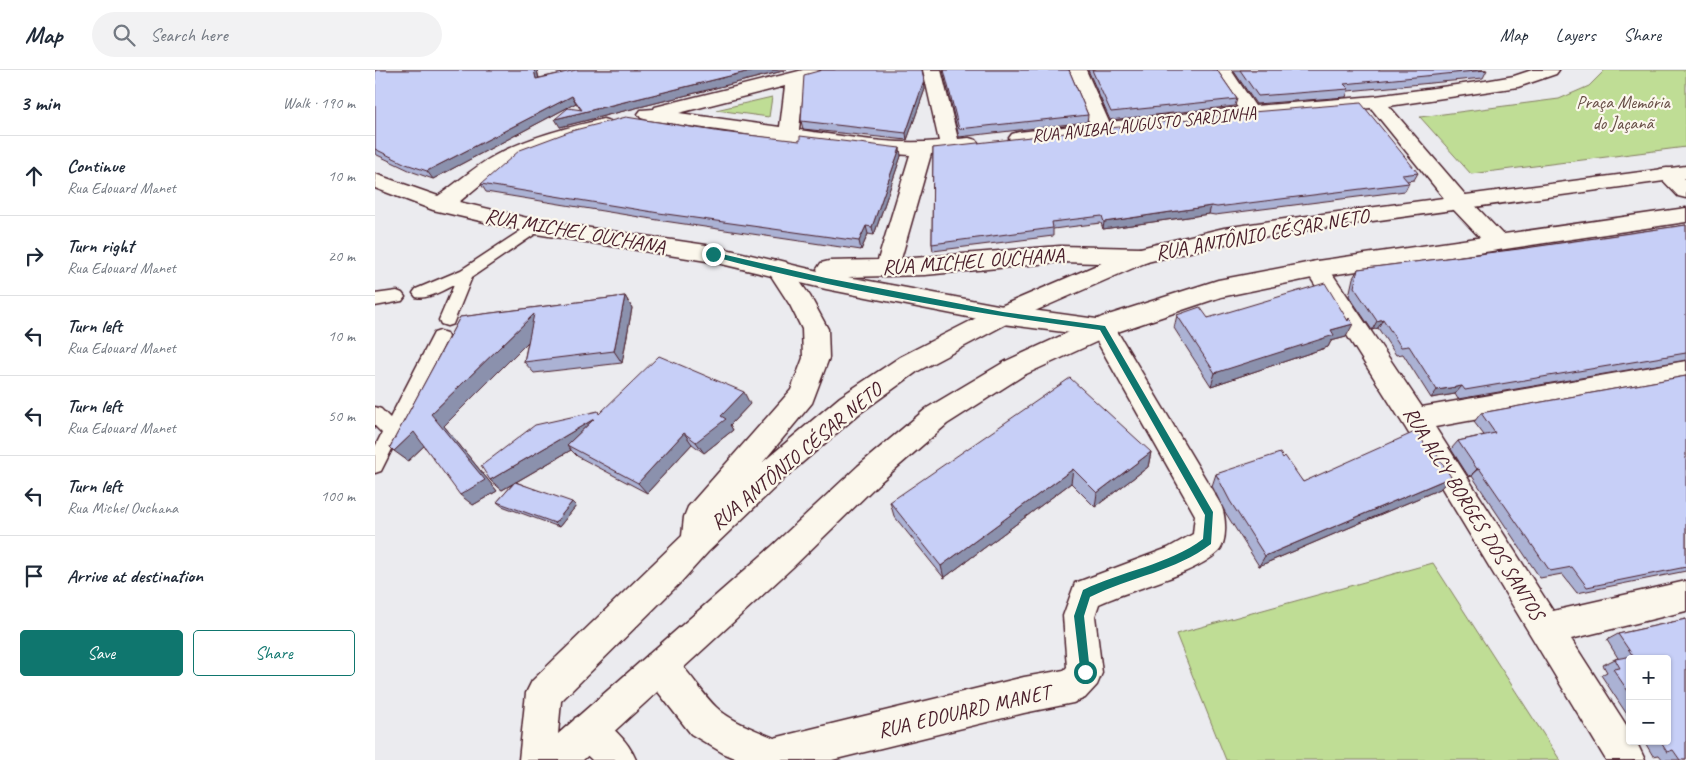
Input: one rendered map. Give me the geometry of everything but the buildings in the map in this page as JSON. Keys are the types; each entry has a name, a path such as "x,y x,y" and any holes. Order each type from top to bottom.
{"street":[{"path":"441,205 499,162 518,152 566,133 825,70"},
{"path":"932,70 950,146"},
{"path":"1077,70 1103,129"},
{"path":"1222,70 1250,112"},
{"name":"RUA ANIBAL AUGUSTO SARDINHA","path":"633,118 789,134 878,147 921,149 1250,112 1376,102 1485,87 1534,72"},
{"path":"789,134 795,77"},
{"path":"1376,102 1460,203 1497,242"},
{"path":"887,268 921,149"},
{"name":"RUA ANTÔNIO CÉSAR NETO","path":"537,760 544,693 669,572 697,542 779,465 850,405 909,364 1003,315 1140,256 1224,236 1460,203 1680,179"},
{"name":"RUA MICHEL OUCHANA","path":"375,181 441,205 536,227 713,254 826,281 1003,315 1102,328"},
{"name":"RUA ANTÔNIO CÉSAR NETO","path":"556,760 782,557 868,475 937,416 1015,368 1102,328 1144,312 1218,289 1317,269 1686,215"},
{"name":"RUA MICHEL OUCHANA","path":"778,268 803,264 830,269 925,267 1060,254 1140,256"},
{"path":"697,542 699,516 802,395 815,358 815,329 801,302 778,268"},
{"name":"RUA ALCY BORGES DOS SANTOS","path":"1317,269 1415,420 1627,760"},
{"name":"RUA EDOUARD MANET","path":"660,668 704,721 771,758 1014,698 1073,686 1085,672 1079,616 1086,594 1109,583 1163,565 1194,551 1208,541 1210,514 1102,328"},
{"path":"1415,420 1686,371"},
{"path":"1546,629 1686,596"},
{"path":"588,731 618,760"}],"lane":[{"path":"421,293 466,274 536,227"},
{"path":"447,320 466,274"},
{"path":"375,300 397,297"},
{"path":"375,465 440,337"},
{"path":"375,414 391,431"}],"green space":[{"name":"Praça Memória do Jaçanã","path":"1605,70 1686,70 1686,147 1471,174 1420,117 1559,99 1589,86"},
{"path":"772,97 769,117 716,110"},
{"path":"1433,563 1560,760 1226,760 1176,634"}],"route":[{"path":"713,254 826,281 1003,315 1102,328 1210,514 1208,541 1194,551 1163,565 1109,583 1086,594 1079,616 1085,672"}]}
